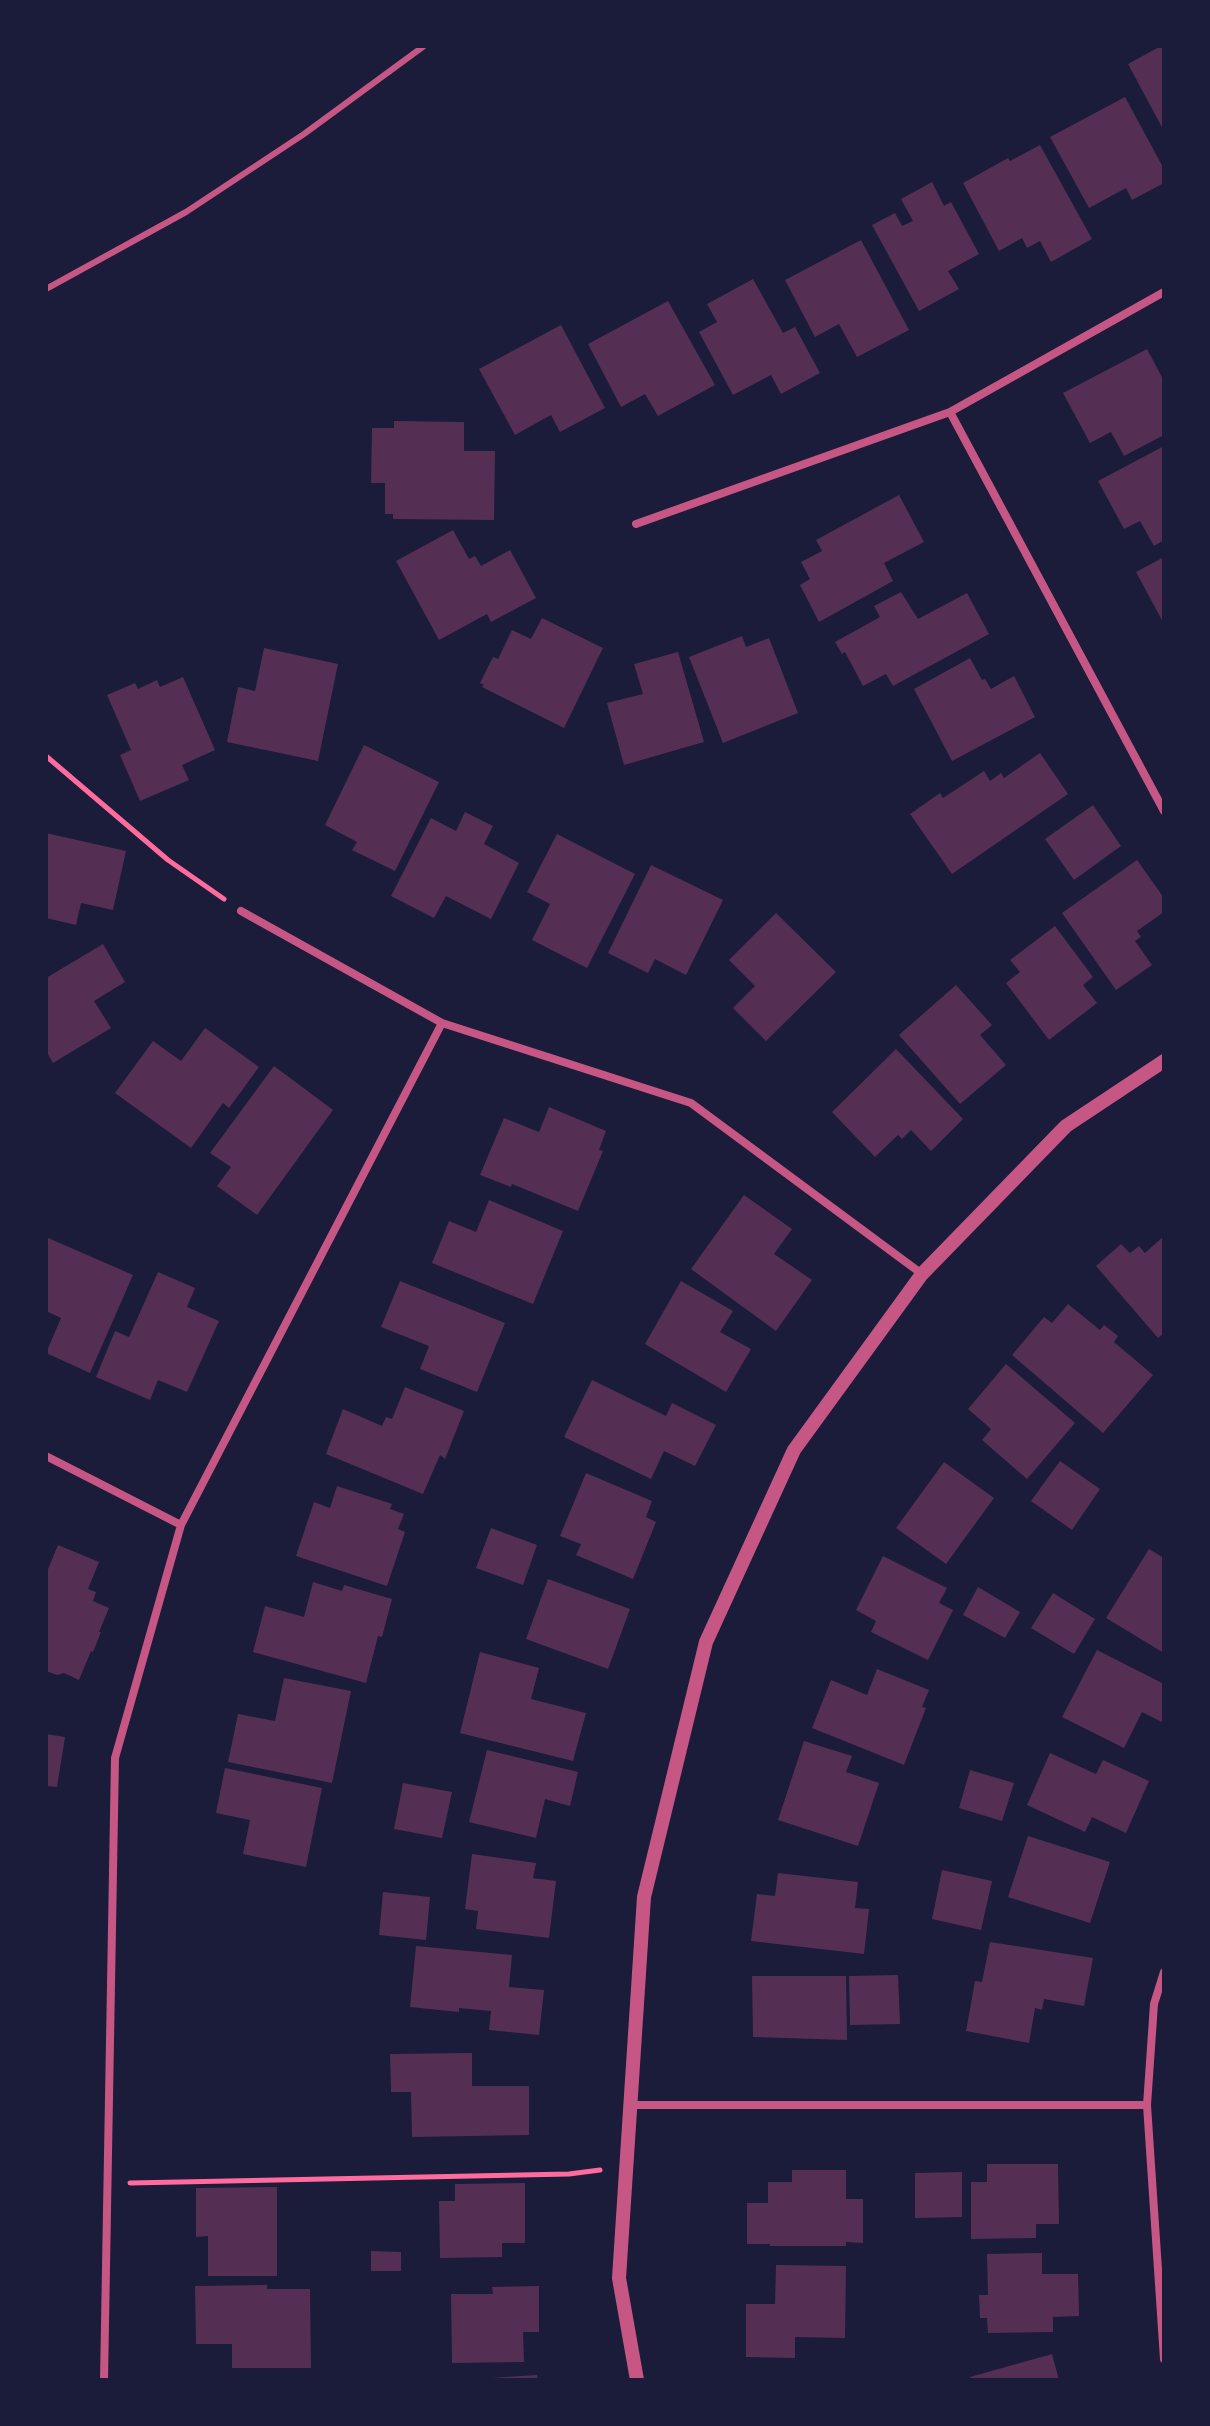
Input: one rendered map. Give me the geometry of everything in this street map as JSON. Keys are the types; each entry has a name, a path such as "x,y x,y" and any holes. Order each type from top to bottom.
{"street":[{"path":"636,524 950,412 1164,292"},
{"path":"950,412 1164,811"},
{"path":"241,911 442,1023 691,1103 922,1274"},
{"path":"104,2380 115,1758 181,1525 442,1023"},
{"path":"637,2380 619,2278 644,1897 706,1642 794,1450 922,1274 1066,1126 1164,1061"},
{"path":"46,1456 181,1525"},
{"path":"1164,1972 1154,2004 1147,2105 1164,2359"},
{"path":"629,2105 1147,2105"}],"lane":[{"path":"46,289 186,212 304,134 424,46"}],"path":[{"path":"46,756 168,860 241,911"},
{"path":"108,2183 569,2174 625,2168"}],"building":[{"path":"1164,46 1164,131 1128,64"},
{"path":"1125,97 1164,169 1164,183 1132,200 1126,188 1089,208 1050,137"},
{"path":"1040,145 1092,239 1051,262 1040,241 1027,248 1022,238 999,251 963,183 1008,158 1010,161"},
{"path":"932,182 944,206 951,202 979,254 948,271 959,289 919,311 872,225 895,213 902,226 913,221 901,199"},
{"path":"861,240 909,330 857,357 839,324 815,337 785,280"},
{"path":"753,279 783,333 795,327 820,373 781,394 771,375 733,395 699,332 717,322 707,304"},
{"path":"668,301 715,385 658,416 645,394 621,407 588,344"},
{"path":"561,325 605,408 560,432 551,415 515,435 479,369"},
{"path":"1147,349 1164,381 1164,435 1124,456 1111,432 1090,443 1063,393"},
{"path":"394,421 464,422 464,451 495,451 494,520 393,519 393,514 385,514 385,483 371,483 372,428 394,428"},
{"path":"1164,446 1164,540 1154,546 1140,521 1124,529 1098,481"},
{"path":"899,495 924,542 884,563 893,581 819,622 800,585 810,579 801,562 822,551 816,540"},
{"path":"453,530 469,559 475,556 481,566 510,550 536,598 491,622 487,614 439,640 396,561"},
{"path":"1164,557 1164,624 1136,572"},
{"path":"901,592 918,619 967,593 989,634 893,686 886,674 863,686 845,652 842,654 835,642 880,617 874,606"},
{"path":"542,618 603,648 564,728 482,687 484,685 480,683 493,657 498,659 512,630 531,639"},
{"path":"742,636 746,647 769,638 798,713 723,743 689,657"},
{"path":"264,648 338,664 318,761 227,742 238,687 255,691"},
{"path":"678,652 704,742 624,765 607,703 643,694 634,664"},
{"path":"970,658 982,680 985,679 991,689 1014,676 1035,717 952,761 914,689"},
{"path":"183,677 215,750 182,765 189,780 140,801 120,755 131,750 107,695 135,683 138,689 157,680 160,687"},
{"path":"364,745 439,782 395,871 352,850 357,842 325,825"},
{"path":"1040,753 1068,794 952,874 910,814 940,793 943,798 984,771 990,781 1001,773 1004,778"},
{"path":"1093,805 1121,846 1074,880 1045,839"},
{"path":"465,812 493,826 484,844 519,863 491,919 446,896 434,918 391,896 431,818 456,831"},
{"path":"46,833 126,851 113,910 81,903 76,925 46,918"},
{"path":"557,834 635,874 587,968 532,940 550,904 527,892"},
{"path":"1137,860 1164,898 1164,912 1137,931 1141,937 1135,941 1152,965 1116,990 1062,913"},
{"path":"651,865 723,900 686,975 655,959 648,973 608,953"},
{"path":"776,913 836,972 766,1041 733,1008 755,986 729,960"},
{"path":"1055,926 1093,977 1083,985 1097,1003 1049,1040 1006,983 1020,972 1010,960"},
{"path":"103,944 125,982 94,1001 111,1028 53,1063 46,1051 46,978"},
{"path":"956,985 992,1025 980,1035 1006,1065 960,1104 899,1035"},
{"path":"205,1028 259,1067 229,1108 223,1103 191,1148 115,1093 153,1041 181,1061"},
{"path":"896,1049 963,1119 931,1151 911,1130 902,1139 898,1135 875,1157 832,1112"},
{"path":"274,1066 333,1110 257,1215 217,1186 231,1167 210,1153"},
{"path":"549,1107 606,1131 599,1150 603,1151 578,1211 512,1184 511,1187 480,1175 504,1118 539,1132"},
{"path":"744,1195 792,1229 774,1254 812,1280 776,1331 691,1269"},
{"path":"489,1200 563,1231 533,1304 432,1263 449,1221 476,1232"},
{"path":"1164,1236 1164,1333 1158,1338 1096,1266 1121,1244 1130,1253 1139,1246 1145,1253"},
{"path":"46,1237 133,1275 90,1373 46,1353 61,1318 46,1311"},
{"path":"158,1272 195,1288 187,1307 219,1321 187,1392 158,1380 150,1400 96,1377 115,1331 129,1337"},
{"path":"400,1281 505,1323 477,1392 420,1369 429,1346 381,1327"},
{"path":"681,1281 733,1311 720,1332 751,1349 726,1392 645,1344"},
{"path":"1068,1304 1100,1330 1104,1325 1118,1336 1114,1342 1153,1375 1103,1433 1012,1355 1044,1317 1052,1323"},
{"path":"1006,1364 1075,1423 1027,1479 982,1440 991,1429 968,1409"},
{"path":"592,1380 666,1416 672,1403 716,1425 695,1466 664,1451 651,1479 564,1437"},
{"path":"405,1387 464,1411 445,1459 440,1455 423,1494 326,1454 343,1409 382,1426 386,1417 392,1419"},
{"path":"1060,1461 1100,1489 1072,1530 1031,1501"},
{"path":"944,1462 994,1498 946,1564 896,1528"},
{"path":"586,1473 652,1501 646,1517 656,1522 633,1579 576,1555 581,1544 560,1536"},
{"path":"337,1486 392,1504 390,1509 404,1514 398,1529 405,1532 387,1586 296,1556 314,1502 330,1508"},
{"path":"491,1528 537,1545 523,1585 476,1568"},
{"path":"58,1545 99,1562 88,1589 96,1592 93,1601 109,1608 79,1680 64,1673 57,1675 46,1671 46,1574"},
{"path":"1149,1549 1164,1558 1164,1653 1106,1618"},
{"path":"883,1556 947,1588 939,1603 953,1610 928,1660 871,1632 876,1621 856,1610"},
{"path":"548,1579 630,1609 608,1669 526,1639"},
{"path":"313,1582 342,1591 344,1585 392,1599 382,1637 378,1636 366,1683 253,1652 265,1606 304,1617"},
{"path":"978,1587 1020,1612 1005,1638 963,1615"},
{"path":"1053,1593 1095,1619 1074,1654 1031,1628"},
{"path":"1097,1650 1164,1684 1164,1723 1142,1712 1124,1748 1062,1717"},
{"path":"480,1652 539,1668 531,1699 586,1713 573,1761 460,1733"},
{"path":"877,1669 929,1690 922,1707 926,1708 904,1765 812,1728 831,1680 867,1695"},
{"path":"284,1678 351,1691 332,1783 228,1762 238,1714 275,1721"},
{"path":"46,1734 65,1737 57,1787 46,1786"},
{"path":"804,1741 852,1756 846,1772 879,1783 858,1846 778,1820"},
{"path":"487,1750 578,1772 570,1806 545,1799 536,1838 469,1822"},
{"path":"1050,1753 1096,1774 1103,1760 1149,1781 1126,1833 1092,1817 1085,1832 1027,1805"},
{"path":"225,1768 322,1788 306,1867 243,1854 250,1820 216,1813"},
{"path":"970,1770 1014,1783 1002,1821 959,1808"},
{"path":"403,1783 452,1792 442,1838 394,1829"},
{"path":"1028,1836 1110,1862 1090,1923 1008,1897"},
{"path":"472,1854 536,1863 533,1878 556,1881 549,1938 476,1929 478,1911 465,1909"},
{"path":"942,1870 992,1881 981,1930 932,1919"},
{"path":"778,1873 858,1882 855,1908 869,1909 864,1954 751,1941 757,1894 775,1896"},
{"path":"383,1892 430,1897 426,1940 379,1935"},
{"path":"990,1942 1093,1958 1084,2006 1044,1999 1042,2010 1035,2008 1029,2043 966,2031 975,1981 982,1982"},
{"path":"416,1946 512,1955 509,1987 544,1990 539,2035 489,2030 491,2011 459,2008 459,2012 410,2007"},
{"path":"898,1975 900,2024 850,2025 849,1976"},
{"path":"752,1976 846,1976 847,2040 753,2037"},
{"path":"472,2053 472,2086 529,2086 529,2135 412,2137 411,2092 391,2092 390,2054"},
{"path":"987,2164 1058,2164 1059,2224 1036,2224 1036,2238 971,2239 971,2182 987,2182"},
{"path":"792,2170 846,2170 846,2199 863,2199 863,2243 846,2242 846,2246 747,2244 747,2203 768,2203 768,2182 792,2182"},
{"path":"962,2172 962,2217 915,2218 915,2173"},
{"path":"525,2183 525,2243 502,2243 502,2257 440,2258 439,2201 455,2201 455,2184"},
{"path":"277,2187 277,2276 208,2276 208,2236 196,2237 196,2188"},
{"path":"371,2251 401,2252 401,2271 371,2271"},
{"path":"1042,2253 1042,2274 1078,2274 1079,2316 1053,2317 1053,2332 988,2333 987,2318 980,2318 979,2295 988,2295 987,2254"},
{"path":"776,2265 846,2266 845,2338 795,2337 795,2358 746,2357 746,2304 775,2304"},
{"path":"267,2285 267,2289 310,2289 311,2368 232,2368 232,2344 196,2344 195,2286"},
{"path":"539,2286 539,2332 523,2332 524,2362 452,2363 451,2294 493,2294 492,2287"},
{"path":"1052,2354 1059,2380 971,2380 970,2377"},
{"path":"537,2375 538,2380 491,2380 491,2378"}]}
